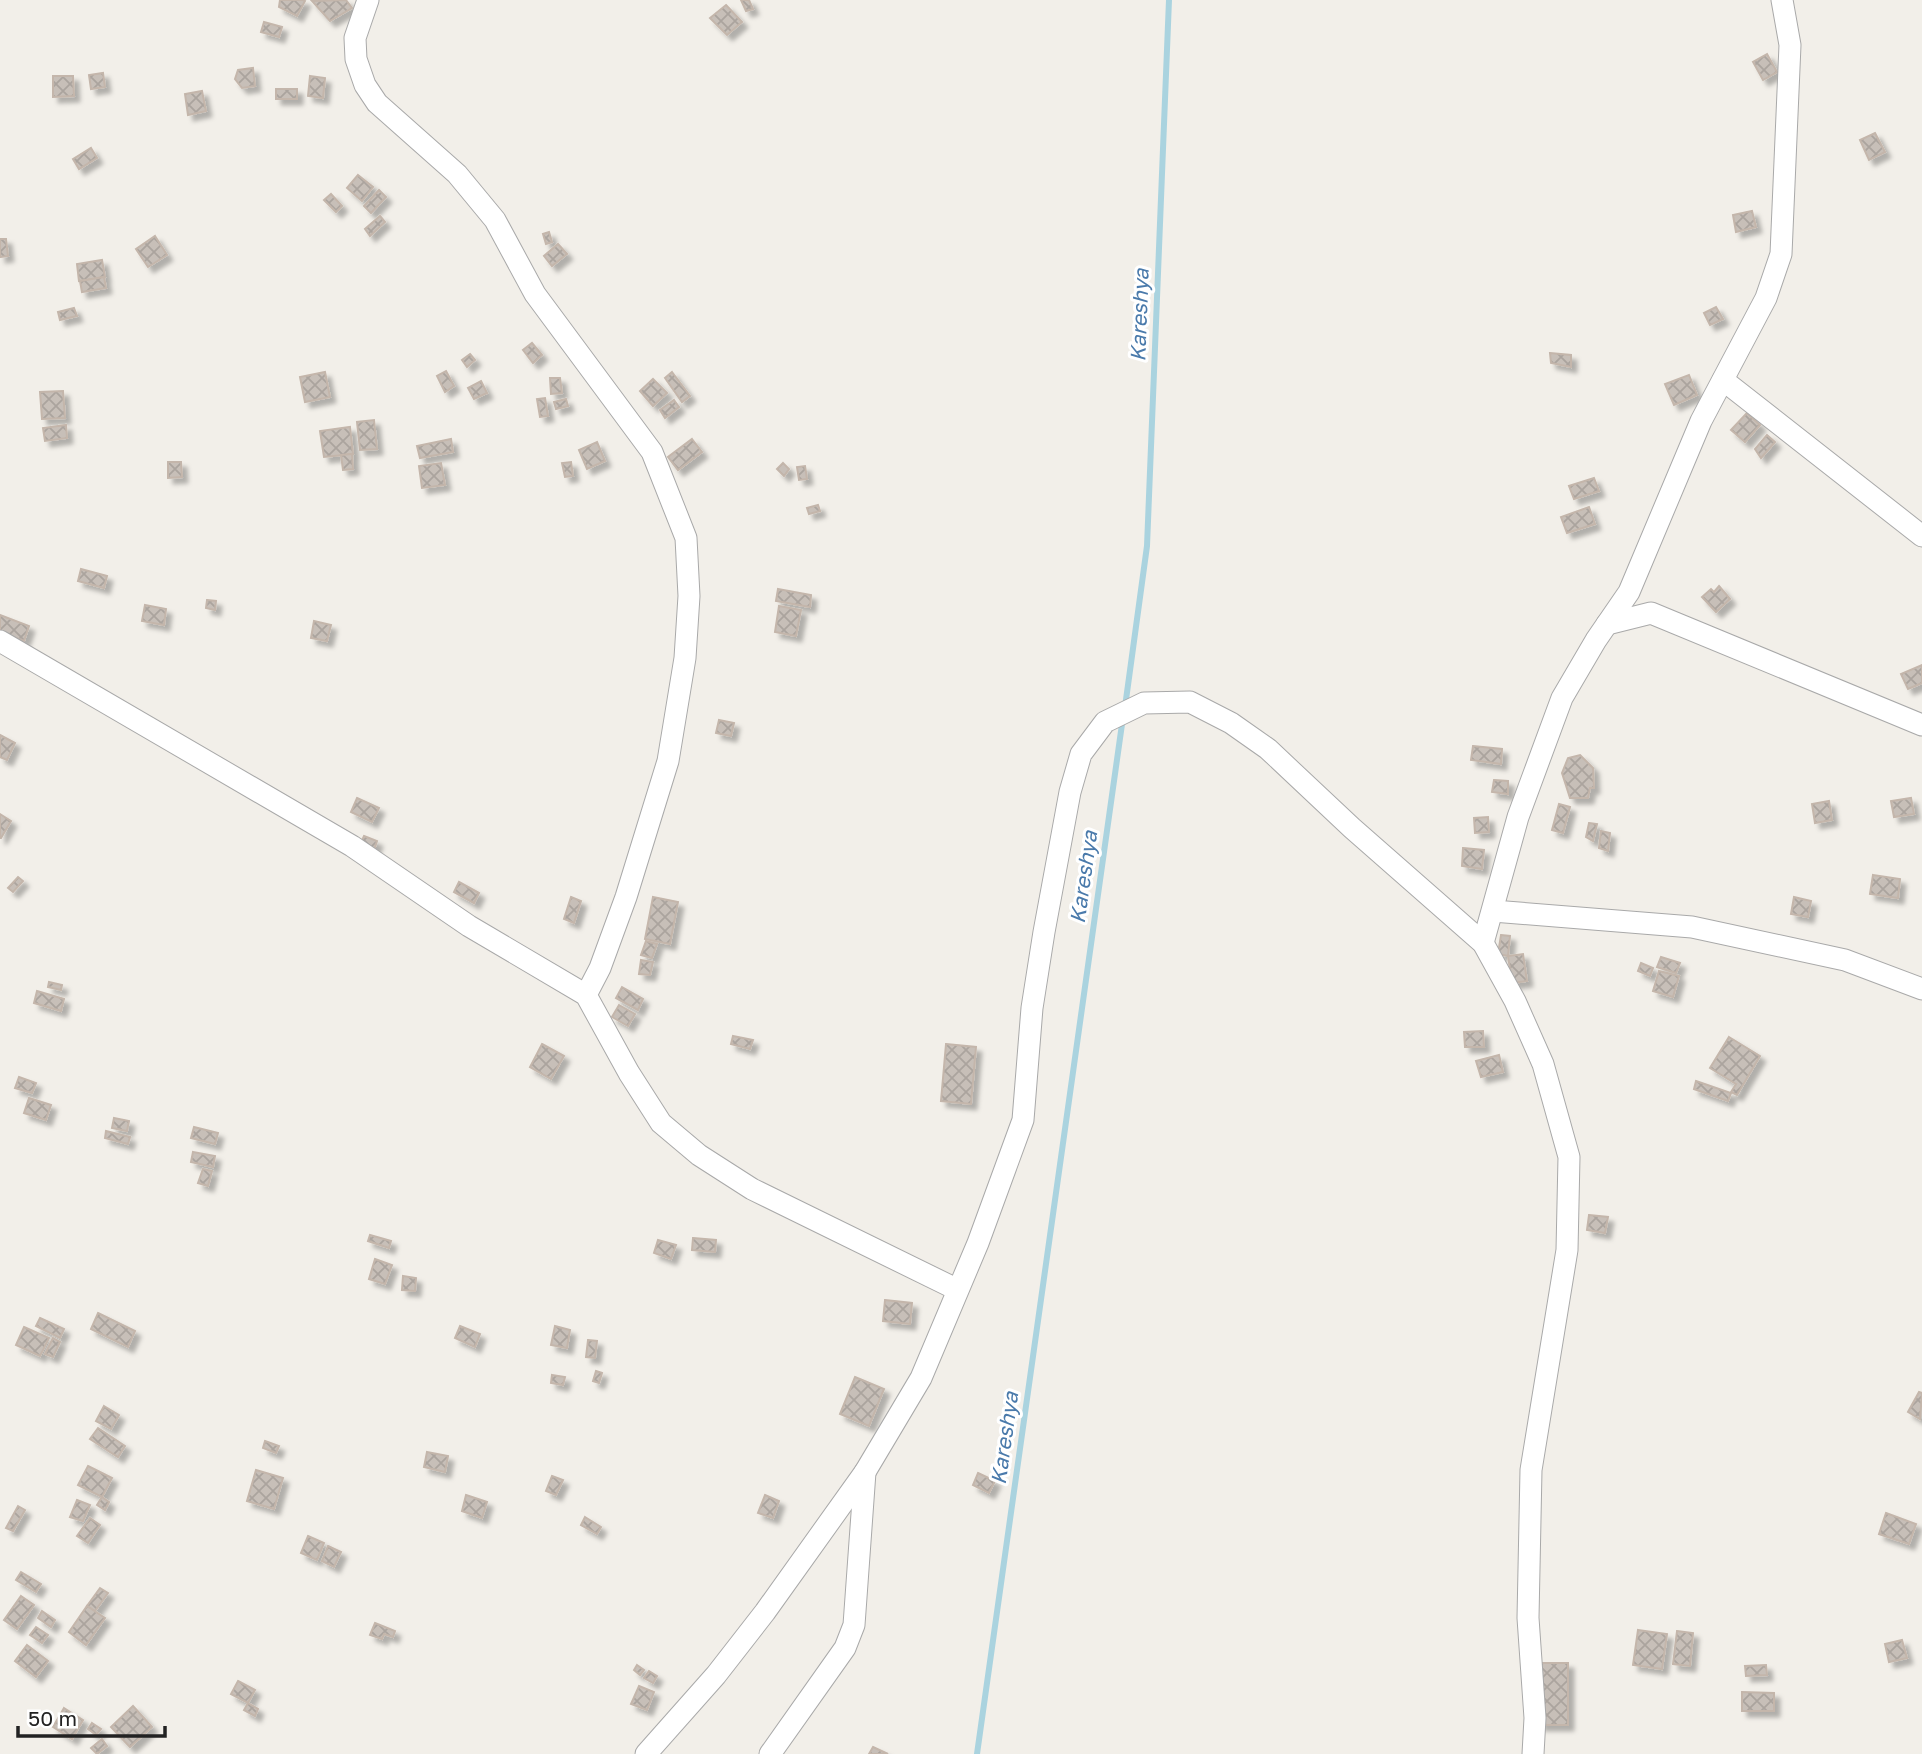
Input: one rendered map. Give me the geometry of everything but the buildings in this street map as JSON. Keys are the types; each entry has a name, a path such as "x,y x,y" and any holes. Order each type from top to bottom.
{"street":[{"path":"368,0 355,38 356,59 365,85 377,103 457,174 495,220 535,294 652,452 686,538 690,597 685,659 668,761 626,897 600,968 586,995"},
{"path":"1483,943 1518,817 1562,698 1606,624 1629,592 1701,421 1766,298 1781,254 1790,45 1782,0"},
{"path":"1723,380 1922,536"},
{"path":"1606,624 1651,613 1922,725"},
{"path":"0,641 352,846 469,926 586,995 629,1073 662,1123 699,1155 752,1189 956,1289"},
{"path":"646,1754 724,1664 865,1472 921,1378 956,1289 978,1243 1023,1120 1032,1007 1070,792 1082,754 1105,722 1144,703 1190,702 1231,723 1268,749 1352,828 1483,943 1515,1001 1543,1064 1569,1157 1567,1250 1531,1470 1528,1606 1535,1718 1533,1754"},
{"path":"1493,911 1692,927 1845,960 1922,989"},
{"path":"770,1754 845,1648 854,1625 865,1472"}],"waterway":[{"name":"Kareshya","path":"1125,707 1147,546 1169,0"},
{"name":"Kareshya","path":"977,1754 1123,717"}]}
